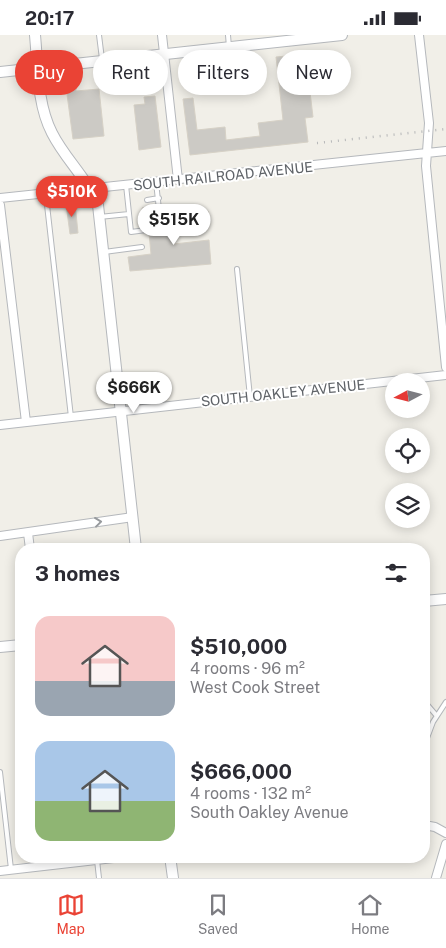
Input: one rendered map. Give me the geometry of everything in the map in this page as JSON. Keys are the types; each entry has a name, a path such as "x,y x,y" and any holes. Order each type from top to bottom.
{"street":[{"path":"35,35 36,50"},
{"path":"162,35 164,50"},
{"path":"168,54 291,38 342,35"},
{"path":"419,35 429,123 426,166 446,367"},
{"path":"0,72 15,70"},
{"path":"168,90 178,180"},
{"path":"41,95 44,115 52,134 91,188 100,217 135,543"},
{"name":"SOUTH RAILROAD AVENUE","path":"0,198 446,151"},
{"path":"0,205 26,422"},
{"name":"SOUTH OAKLEY AVENUE","path":"0,425 446,375"},
{"path":"0,536 133,517"},
{"path":"28,533 29,543"},
{"path":"430,600 446,599"},
{"path":"0,647 15,646"},
{"path":"430,826 446,833"},
{"path":"436,878 446,845"},
{"path":"0,871 49,863"},
{"path":"171,863 173,878"},
{"path":"24,868 24,878"}],"lane":[{"path":"99,35 101,50"},
{"path":"228,35 229,47"},
{"path":"126,185 131,232 161,228 156,182"},
{"path":"46,196 71,417"},
{"path":"147,200 159,198"},
{"path":"100,217 129,214"},
{"path":"104,252 142,247"},
{"path":"237,269 250,397"},
{"path":"430,730 436,715 446,702"},
{"path":"430,708 436,715"},
{"path":"0,772 11,869"},
{"path":"97,863 99,878"}],"building":[{"path":"83,90 93,90 93,95 100,95 104,136 73,139 67,95 83,95"},
{"path":"280,95 310,95 313,117 305,118 308,142 190,155 183,99 193,98 197,130 225,127 226,140 260,136 258,123 283,120"},
{"path":"155,96 161,147 139,150 134,105 145,104 144,97"},
{"path":"75,203 78,233 70,234 66,204"},
{"path":"155,205 157,225 145,226 142,208"},
{"path":"208,211 209,224 172,228 174,244 209,240 211,264 130,271 128,257 151,254 149,233 164,231 163,216"}],"railway":[{"path":"317,143 446,129"}]}
